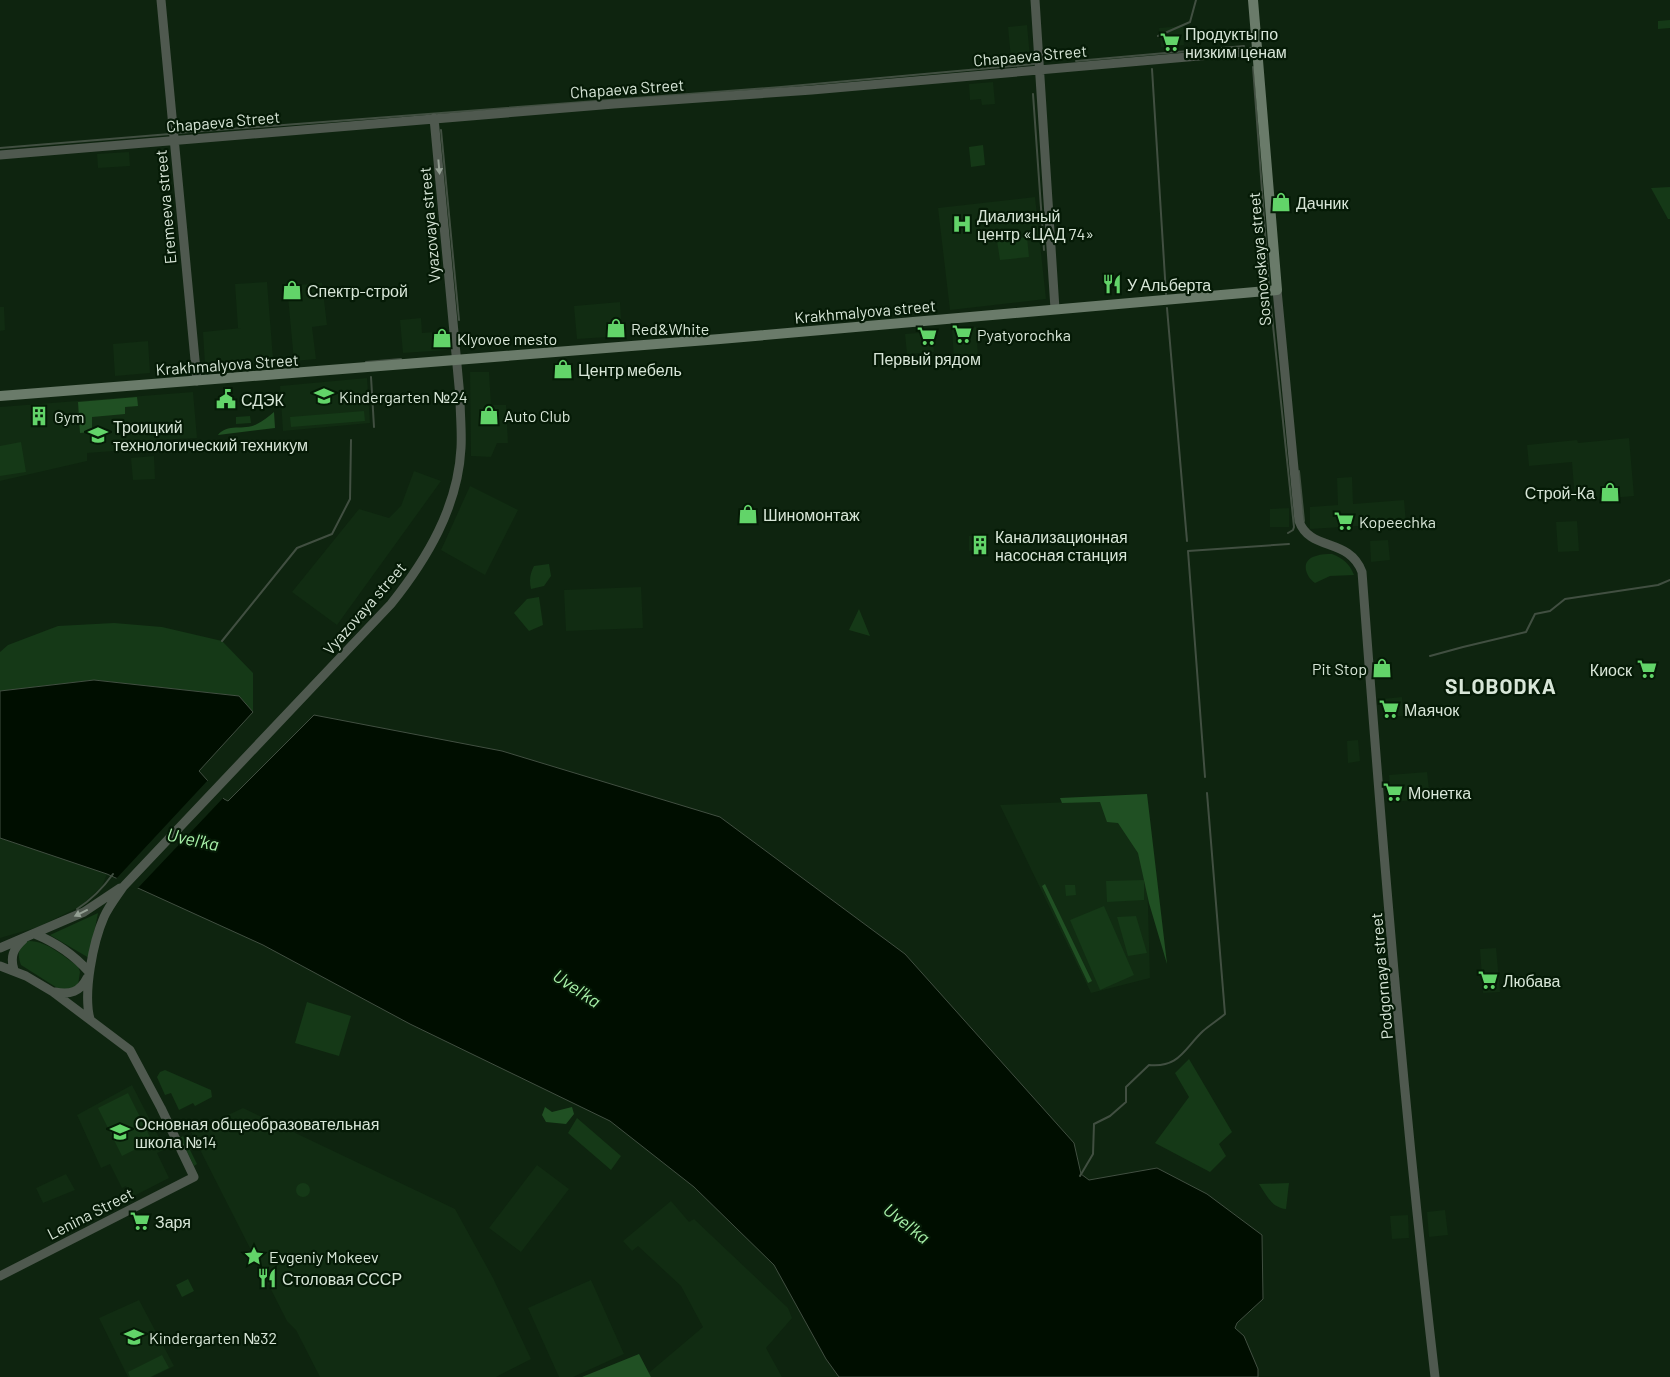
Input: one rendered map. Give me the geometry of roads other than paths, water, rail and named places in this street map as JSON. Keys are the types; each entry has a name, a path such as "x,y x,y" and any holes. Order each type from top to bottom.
{"main road":[{"name":"Sosnovskaya street","path":"1253,0 1277,290"},
{"name":"Krakhmalyova street","path":"456,360 1277,290"},
{"name":"Krakhmalyova Street","path":"0,396 456,360"}],"street":[{"name":"Eremeeva street","path":"161,0 197,381"},
{"path":"1035,0 1055,309"},
{"name":"Chapaeva Street","path":"0,155 434,118 812,90 1256,51"},
{"name":"Vyazovaya street","path":"122,887 391,604 414,575 425,557 446,514 459,467 461,428 434,118"},
{"name":"Sosnovskaya street","path":"1277,290 1298,516 1301,526 1306,532 1320,541 1350,554 1356,560 1362,572"},
{"name":"Podgornaya street","path":"1362,572 1373,725 1400,1028 1435,1377"},
{"path":"0,948 84,912 122,887"},
{"path":"90,1019 87,1007 89,974 102,921 122,887"},
{"path":"35,934 51,941 78,959 89,974"},
{"path":"14,970 12,963 13,951 25,938"},
{"path":"0,966 14,970 53,992 90,1019"},
{"path":"53,992 63,994 75,992 84,984 89,974"},
{"name":"Lenina Street","path":"0,1276 194,1177 161,1108 130,1050 90,1019"}],"water":[{"name":"Uvel'ka","path":"94,680 239,696 253,712 199,771 228,801 314,715 502,751 720,817 905,954 1074,1143 1081,1174 1089,1180 1157,1168 1207,1194 1262,1235 1263,1299 1237,1323 1235,1328 1244,1336 1258,1369 1258,1377 839,1377 826,1359 774,1265 694,1187 610,1121 410,1024 263,945 107,874 0,838 0,691"}],"waterway":[{"path":"1158,36 1190,22 1196,0"},
{"path":"1076,61 1244,46"},
{"path":"177,133 781,87 1034,64"},
{"path":"1253,67 1269,286"},
{"path":"1152,69 1166,294"},
{"path":"1033,94 1044,250"},
{"path":"441,130 459,320"},
{"path":"0,148 170,134"},
{"path":"1271,306 1294,527 1288,533"},
{"path":"1167,308 1187,541"},
{"path":"366,362 401,359"},
{"path":"371,377 374,427"},
{"path":"222,641 297,548 332,534 350,499 351,440"},
{"path":"1299,471 1304,521"},
{"path":"1205,777 1188,551 1289,544"},
{"path":"1430,656 1526,632 1535,614 1550,611 1565,599 1658,585 1670,580"},
{"path":"1080,1176 1093,1154 1094,1124 1110,1116 1126,1102 1126,1087 1149,1065 1167,1063 1180,1056 1203,1031 1225,1014 1207,793"},
{"path":"78,910 101,889 113,874"}],"place":[{"name":"Продукты по низким ценам","path":"1170,42"},
{"name":"Дачник","path":"1281,202"},
{"name":"Диализный центр «ЦАД 74»","path":"962,224"},
{"name":"У Альберта","path":"1112,284"},
{"name":"Спектр-строй","path":"292,290"},
{"name":"Red&White","path":"616,328"},
{"name":"Pyatyorochka","path":"962,334"},
{"name":"Первый рядом","path":"927,336"},
{"name":"Klyovoe mesto","path":"442,338"},
{"name":"Центр мебель","path":"563,369"},
{"name":"Kindergarten №24","path":"324,396"},
{"name":"СДЭК","path":"226,399"},
{"name":"Auto Club","path":"489,415"},
{"name":"Gym","path":"39,416"},
{"name":"Троицкий технологический техникум","path":"98,435"},
{"name":"Строй-Ка","path":"1610,492"},
{"name":"Шиномонтаж","path":"748,514"},
{"name":"Kopeechka","path":"1344,521"},
{"name":"Канализационная насосная станция","path":"980,545"},
{"name":"Pit Stop","path":"1382,668"},
{"name":"Киоск","path":"1647,669"},
{"name":"Маячок","path":"1389,709"},
{"name":"Монетка","path":"1393,792"},
{"name":"Любава","path":"1488,980"},
{"name":"Основная общеобразовательная школа №14","path":"120,1132"},
{"name":"Заря","path":"140,1221"},
{"name":"Evgeniy Mokeev","path":"254,1256"},
{"name":"Столовая СССР","path":"267,1278"},
{"name":"Kindergarten №32","path":"134,1337"}],"district":[{"name":"SLOBODKA","path":"1501,685"}]}
